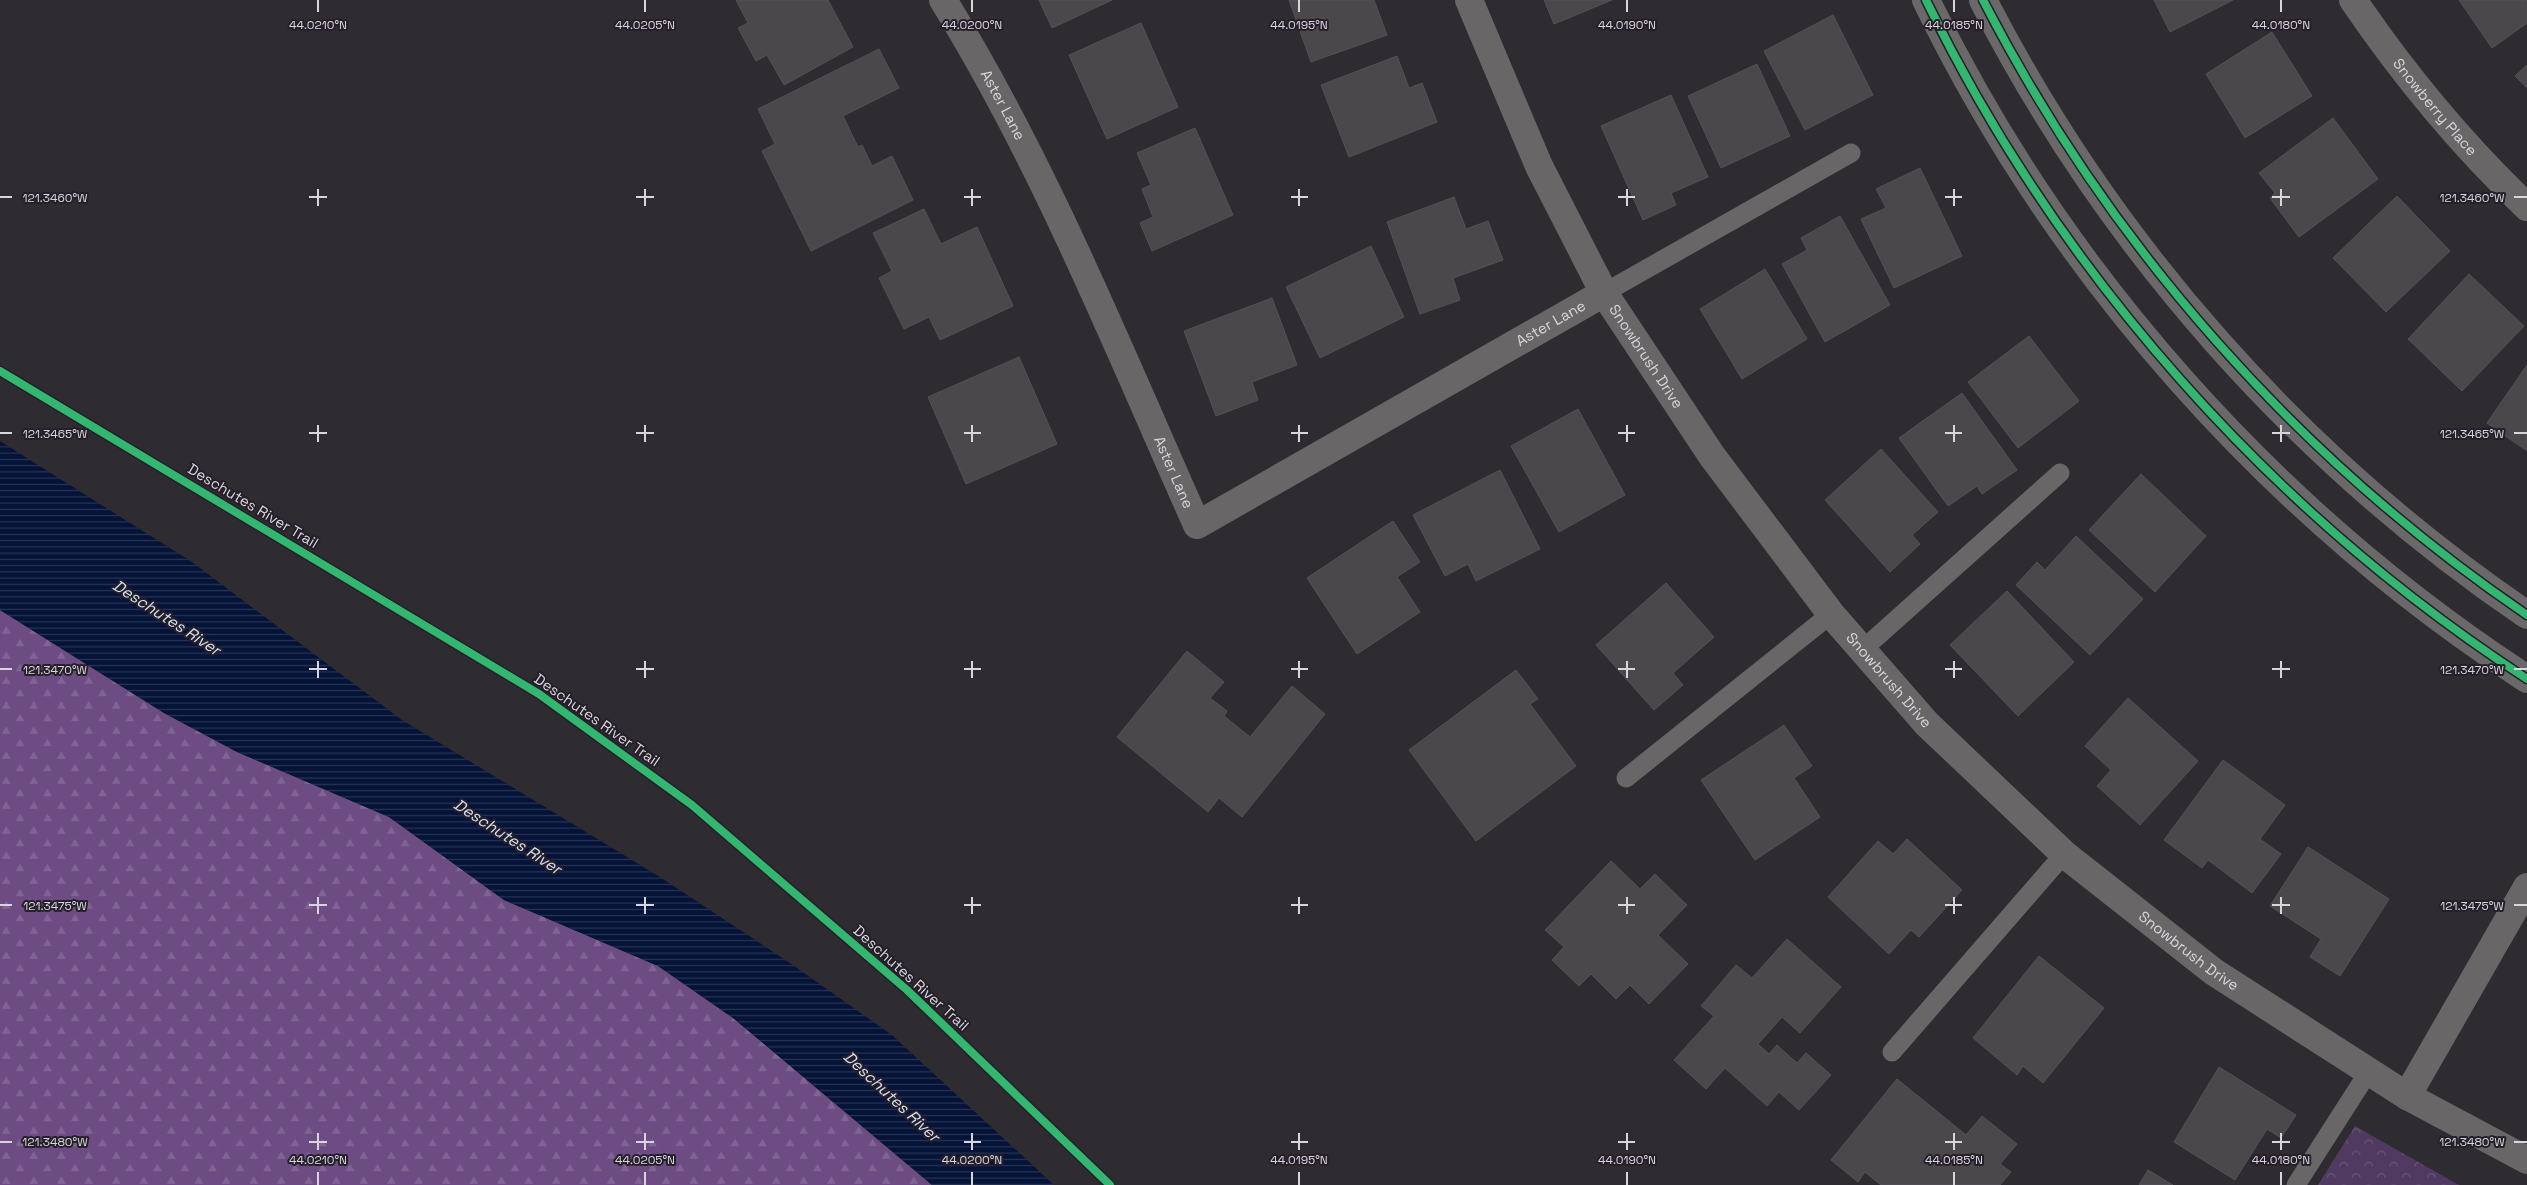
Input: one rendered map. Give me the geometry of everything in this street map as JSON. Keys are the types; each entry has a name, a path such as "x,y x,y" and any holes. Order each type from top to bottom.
{"main road":[{"path":"1926,0 1952,52 2014,158 2106,288 2173,371 2263,466 2356,552 2416,602 2478,648 2527,679"},
{"path":"1983,0 2038,98 2096,187 2146,257 2200,324 2302,432 2356,482 2468,573 2527,615"}],"street":[{"name":"Aster Lane","path":"943,0 964,34 1046,188 1197,525 1604,293"},
{"name":"Snowbrush Drive","path":"1469,0 1539,166 1604,293 1712,456 1831,614 1861,651 1927,724 2064,854 2214,972 2407,1096 2527,1160"},
{"name":"Snowberry Place","path":"2353,0 2393,58 2480,162 2527,207"},
{"path":"2407,1096 2527,887"}],"lane":[{"path":"1604,293 1851,153"},
{"path":"1861,651 2060,472"},
{"path":"1626,778 1831,614"},
{"path":"1892,1052 2064,854"},
{"path":"2296,1185 2368,1071"}],"green space":[{"path":"0,610 164,713 237,752 389,817 504,900 658,966 733,1018 932,1185 0,1185"},
{"path":"2355,1126 2457,1184 2460,1185 2318,1185"}],"water":[{"name":"Deschutes River","path":"0,441 192,562 402,720 660,877 790,963 892,1035 1054,1185 932,1185 733,1018 658,966 504,900 389,817 237,752 164,713 0,610"}],"building":[{"path":"736,0 828,0 853,47 784,85 767,55 756,61 738,28 748,23"},
{"path":"1039,0 1112,0 1052,28"},
{"path":"1289,0 1374,0 1387,35 1311,62"},
{"path":"1544,0 1612,0 1554,24"},
{"path":"2154,0 2233,0 2170,32"},
{"path":"2459,0 2527,0 2527,23 2492,48"},
{"path":"1833,15 1873,95 1805,130 1764,51"},
{"path":"1141,23 1178,107 1107,139 1069,55"},
{"path":"2272,32 2312,96 2245,138 2206,74"},
{"path":"879,49 899,88 843,116 858,147 862,145 872,166 892,156 913,200 811,251 762,151 775,144 758,109"},
{"path":"1397,56 1409,88 1422,83 1437,122 1349,157 1321,85"},
{"path":"1757,64 1790,136 1721,168 1688,96"},
{"path":"2527,65 2527,88 2515,76"},
{"path":"1671,95 1708,177 1671,193 1676,205 1643,220 1601,126"},
{"path":"2333,118 2378,179 2299,237 2270,198 2275,193 2259,173"},
{"path":"1195,128 1233,215 1152,251 1140,223 1153,217 1142,189 1151,185 1137,153"},
{"path":"1920,168 1962,256 1894,288 1861,219 1886,208 1876,189"},
{"path":"2397,196 2450,251 2386,312 2333,258"},
{"path":"1454,197 1466,229 1488,221 1503,260 1453,278 1460,300 1420,314 1387,222"},
{"path":"924,209 941,244 977,227 1013,306 940,340 929,317 904,329 879,278 892,271 873,233"},
{"path":"1840,216 1890,305 1825,342 1782,264 1807,250 1801,238"},
{"path":"1371,246 1404,317 1320,358 1286,287"},
{"path":"1765,269 1807,339 1742,379 1700,309"},
{"path":"2469,274 2524,326 2462,391 2408,339"},
{"path":"1272,298 1297,365 1252,382 1258,400 1216,416 1184,331"},
{"path":"2029,336 2079,401 2018,448 1968,382"},
{"path":"1019,357 1057,444 966,484 928,397"},
{"path":"2527,365 2527,451 2487,423"},
{"path":"1962,393 2017,470 1982,494 1977,486 1948,506 1899,438"},
{"path":"1578,409 1625,495 1559,532 1511,446"},
{"path":"1881,449 1938,512 1912,535 1920,544 1890,572 1825,500"},
{"path":"1500,470 1540,549 1476,581 1468,564 1445,576 1413,515"},
{"path":"2141,474 2206,536 2155,592 2089,530"},
{"path":"1393,521 1420,562 1397,577 1420,612 1357,654 1307,578"},
{"path":"2076,536 2143,599 2090,655 2016,585 2037,562 2045,570"},
{"path":"1666,583 1714,637 1673,673 1683,685 1654,710 1596,645"},
{"path":"2007,591 2074,662 2018,716 1950,645"},
{"path":"1187,651 1224,682 1210,698 1227,711 1224,716 1250,737 1292,686 1325,714 1242,817 1219,798 1208,812 1117,737"},
{"path":"1516,670 1538,699 1530,704 1576,766 1476,841 1409,750"},
{"path":"2128,698 2198,761 2140,825 2097,786 2111,770 2085,746"},
{"path":"1784,725 1812,766 1794,778 1820,817 1755,860 1701,780"},
{"path":"2223,760 2285,805 2260,839 2281,854 2252,893 2208,860 2202,868 2164,840"},
{"path":"1907,839 1962,890 1919,937 1911,930 1889,954 1828,897 1878,841 1893,854"},
{"path":"2308,847 2389,899 2340,976 2310,957 2321,939 2270,906"},
{"path":"1611,861 1640,889 1655,874 1687,905 1658,935 1688,964 1649,1004 1630,985 1616,999 1591,974 1579,986 1552,960 1564,947 1545,930"},
{"path":"1787,939 1841,987 1800,1033 1782,1017 1758,1044 1769,1054 1777,1045 1797,1063 1806,1053 1831,1075 1799,1110 1779,1092 1767,1106 1725,1068 1706,1089 1674,1060 1714,1016 1701,1006 1736,965 1752,978"},
{"path":"2039,956 2104,1008 2043,1083 2023,1066 2017,1075 1973,1038"},
{"path":"2219,1067 2296,1115 2281,1138 2267,1129 2235,1180 2174,1142"},
{"path":"1897,1079 1966,1135 1982,1116 2017,1144 2000,1164 2011,1172 2000,1185 1881,1185 1865,1172 1858,1182 1831,1160"},
{"path":"2148,1170 2173,1185 2139,1185"}],"cycle path":[{"path":"1926,0 1980,101 2040,198 2107,291 2181,380 2260,463 2344,541 2433,613 2527,679"},
{"path":"1983,0 2033,91 2089,178 2151,262 2217,342 2288,417 2363,488 2443,554 2527,615"},
{"name":"Deschutes River Trail","path":"0,371 539,694 692,805 907,990 1110,1185"}]}
